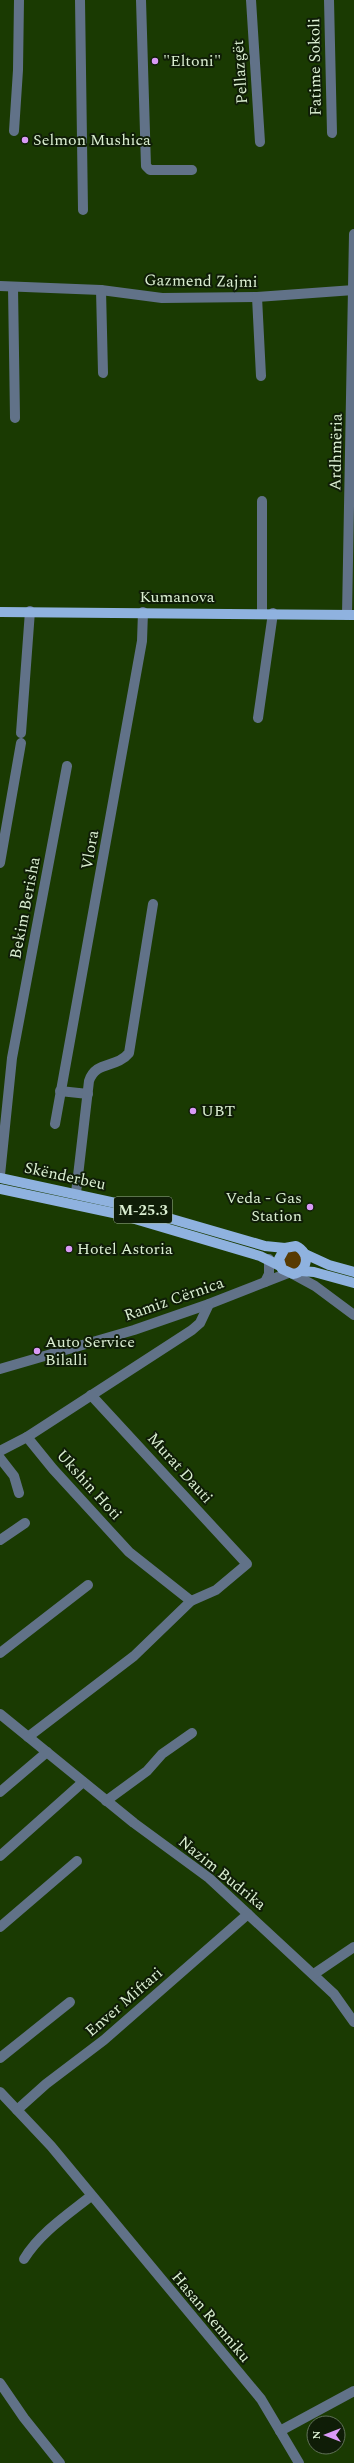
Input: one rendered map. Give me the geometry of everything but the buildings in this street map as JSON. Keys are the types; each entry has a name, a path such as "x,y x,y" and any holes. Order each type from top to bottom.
{"main road":[{"name":"Kumanova","path":"0,612 273,613 351,615"},
{"name":"Skënderbeu","path":"0,1176 76,1193 173,1218 265,1246 276,1260"},
{"name":"Skënderbeu","path":"0,1189 118,1214 276,1260"},
{"name":"M-25.3","path":"294,1273 276,1260 296,1246 305,1254 329,1265 354,1272"},
{"path":"294,1273 306,1263 305,1254"},
{"path":"294,1273 314,1272 354,1283"}],"street":[{"path":"14,131 18,70 19,0"},
{"path":"80,0 83,210"},
{"path":"141,0 146,166 150,170 192,170"},
{"name":"Pellazgët","path":"251,0 260,142"},
{"name":"Fatime Sokoli","path":"329,0 332,133"},
{"path":"354,234 354,290"},
{"name":"Gazmend Zajmi","path":"0,286 101,290 162,298 258,297 354,290"},
{"path":"13,287 15,418"},
{"path":"101,290 103,372"},
{"name":"Ardhmëria","path":"351,615 354,290"},
{"path":"258,297 261,376"},
{"path":"262,501 262,613"},
{"path":"0,862 21,738 30,611"},
{"name":"Vlora","path":"54,1124 142,641 143,612"},
{"path":"258,718 273,613"},
{"name":"Bekim Berisha","path":"0,1176 12,1058 67,766"},
{"path":"76,1193 92,1072 99,1067 122,1061 128,1053 153,904"},
{"path":"60,1091 88,1094"},
{"path":"265,1282 276,1260"},
{"path":"294,1273 315,1286 354,1315"},
{"name":"Ramiz Cërnica","path":"0,1369 128,1332 209,1304 265,1282 294,1273"},
{"path":"0,1451 27,1437 192,1330 200,1323 209,1304"},
{"name":"Murat Dauti","path":"91,1395 247,1561 246,1566 216,1590 191,1601"},
{"name":"Ukshin Hoti","path":"27,1437 53,1470 129,1552 191,1601"},
{"path":"0,1458 14,1476 20,1493"},
{"path":"0,1540 25,1523"},
{"path":"0,1653 88,1585"},
{"path":"28,1737 134,1656 191,1601"},
{"name":"Nazim Budrika","path":"0,1716 47,1752 106,1801 209,1878 314,1974 334,1994 354,2022"},
{"path":"106,1801 147,1772 162,1754 192,1733"},
{"path":"0,1792 47,1752"},
{"path":"0,1856 83,1782"},
{"path":"0,1927 77,1860"},
{"name":"Enver Miftari","path":"17,2110 46,2084 104,2040 248,1914"},
{"path":"314,1974 354,1947"},
{"path":"0,2058 70,2002"},
{"name":"Hasan Remniku","path":"0,2092 51,2146 261,2399 299,2463"},
{"path":"24,2259 31,2248 58,2221 91,2196"},
{"path":"0,2383 60,2463"},
{"path":"280,2431 354,2391"}],"shaded area":[{"path":"293,1251 299,1254 302,1260 299,1266 293,1269 287,1266 284,1260 287,1254"}],"place":[{"name":"\"Eltoni\"","path":"155,61"},
{"name":"Selmon Mushica","path":"25,140"},
{"name":"UBT","path":"193,1111"},
{"name":"Veda - Gas Station","path":"310,1207"},
{"name":"Hotel Astoria","path":"69,1249"},
{"name":"Auto Service Bilalli","path":"37,1351"}]}
